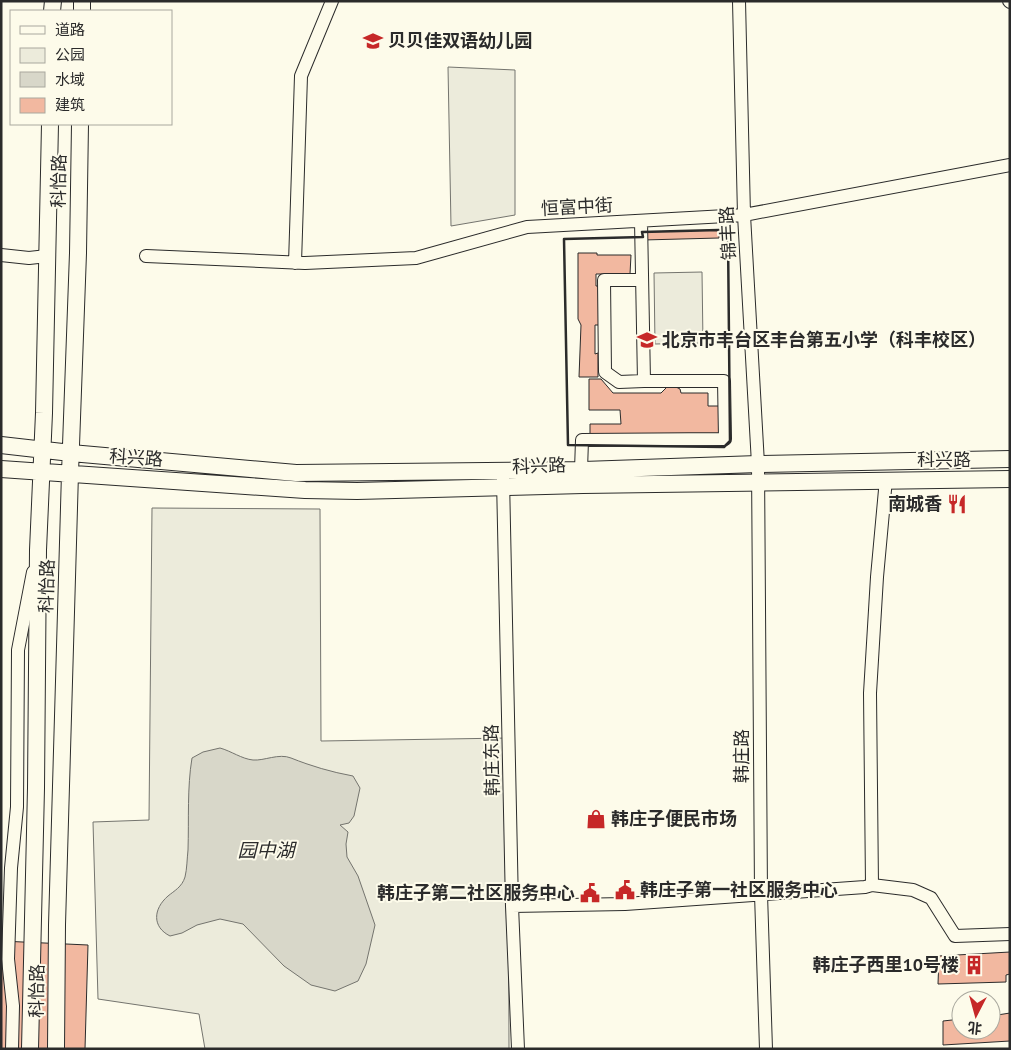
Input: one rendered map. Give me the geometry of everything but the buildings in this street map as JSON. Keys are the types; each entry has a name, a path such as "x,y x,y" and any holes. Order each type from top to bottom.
{"main road":[{"name":"科怡路","path":"30,1049 36,788 38,550 42,471 50,125"},
{"name":"科怡路","path":"56,1049 57,926 78,253 80,125"},
{"name":"科兴路","path":"2,444 71,453 296,473 503,479 583,485 758,484 886,479 1010,479"},
{"name":"科兴路","path":"1,469 305,490 357,491 503,479 581,470 1010,459"}],"street":[{"path":"295,263 301,76 332,1"},
{"name":"锦丰路","path":"739,1 744,215 758,464"},
{"name":"恒富中街","path":"146,256 295,263 416,258 526,227 744,215 1010,165"},
{"path":"641,221 644,381"},
{"path":"1,256 29,258 47,256"},
{"path":"581,470 582,440 725,440 724,381 619,382 605,372 604,280 642,280"},
{"name":"韩庄路","path":"758,464 761,894 766,1049"},
{"name":"韩庄东路","path":"503,479 512,906 518,1049"},
{"path":"872,885 870,693 877,577 886,479"},
{"path":"12,1049 12,1006 8,959 11,868 17,806 18,650 26,601 38,550"},
{"path":"512,906 625,904 872,885 914,890 931,898 955,936 1010,934"}],"green space":[{"path":"448,67 515,70 515,215 451,226"},
{"path":"702,272 703,343 655,344 654,273"},
{"path":"152,508 320,509 321,741 508,738 509,1049 205,1049 199,1014 98,999 93,822 149,820"}],"water":[{"name":"园中湖","path":"220,748 253,760 286,757 321,769 353,776 360,788 354,816 349,823 340,825 348,832 346,844 347,857 358,876 375,925 366,964 358,981 335,991 311,985 284,966 243,924 220,919 197,925 182,933 170,936 160,928 157,918 159,906 180,886 186,874 189,781 192,758 203,752"}],"wall":[{"path":"719,230 728,236 730,441 724,447 568,445 564,239 643,237 642,232 719,230"}],"place":[{"name":"贝贝佳双语幼儿园","path":"373,41"},
{"name":"北京市丰台区丰台第五小学（科丰校区）","path":"647,340"},
{"name":"南城香","path":"957,504"},
{"name":"韩庄子便民市场","path":"596,819"},
{"name":"韩庄子第一社区服务中心","path":"625,890"},
{"name":"韩庄子第二社区服务中心","path":"590,893"},
{"name":"韩庄子西里10号楼","path":"974,965"}]}
